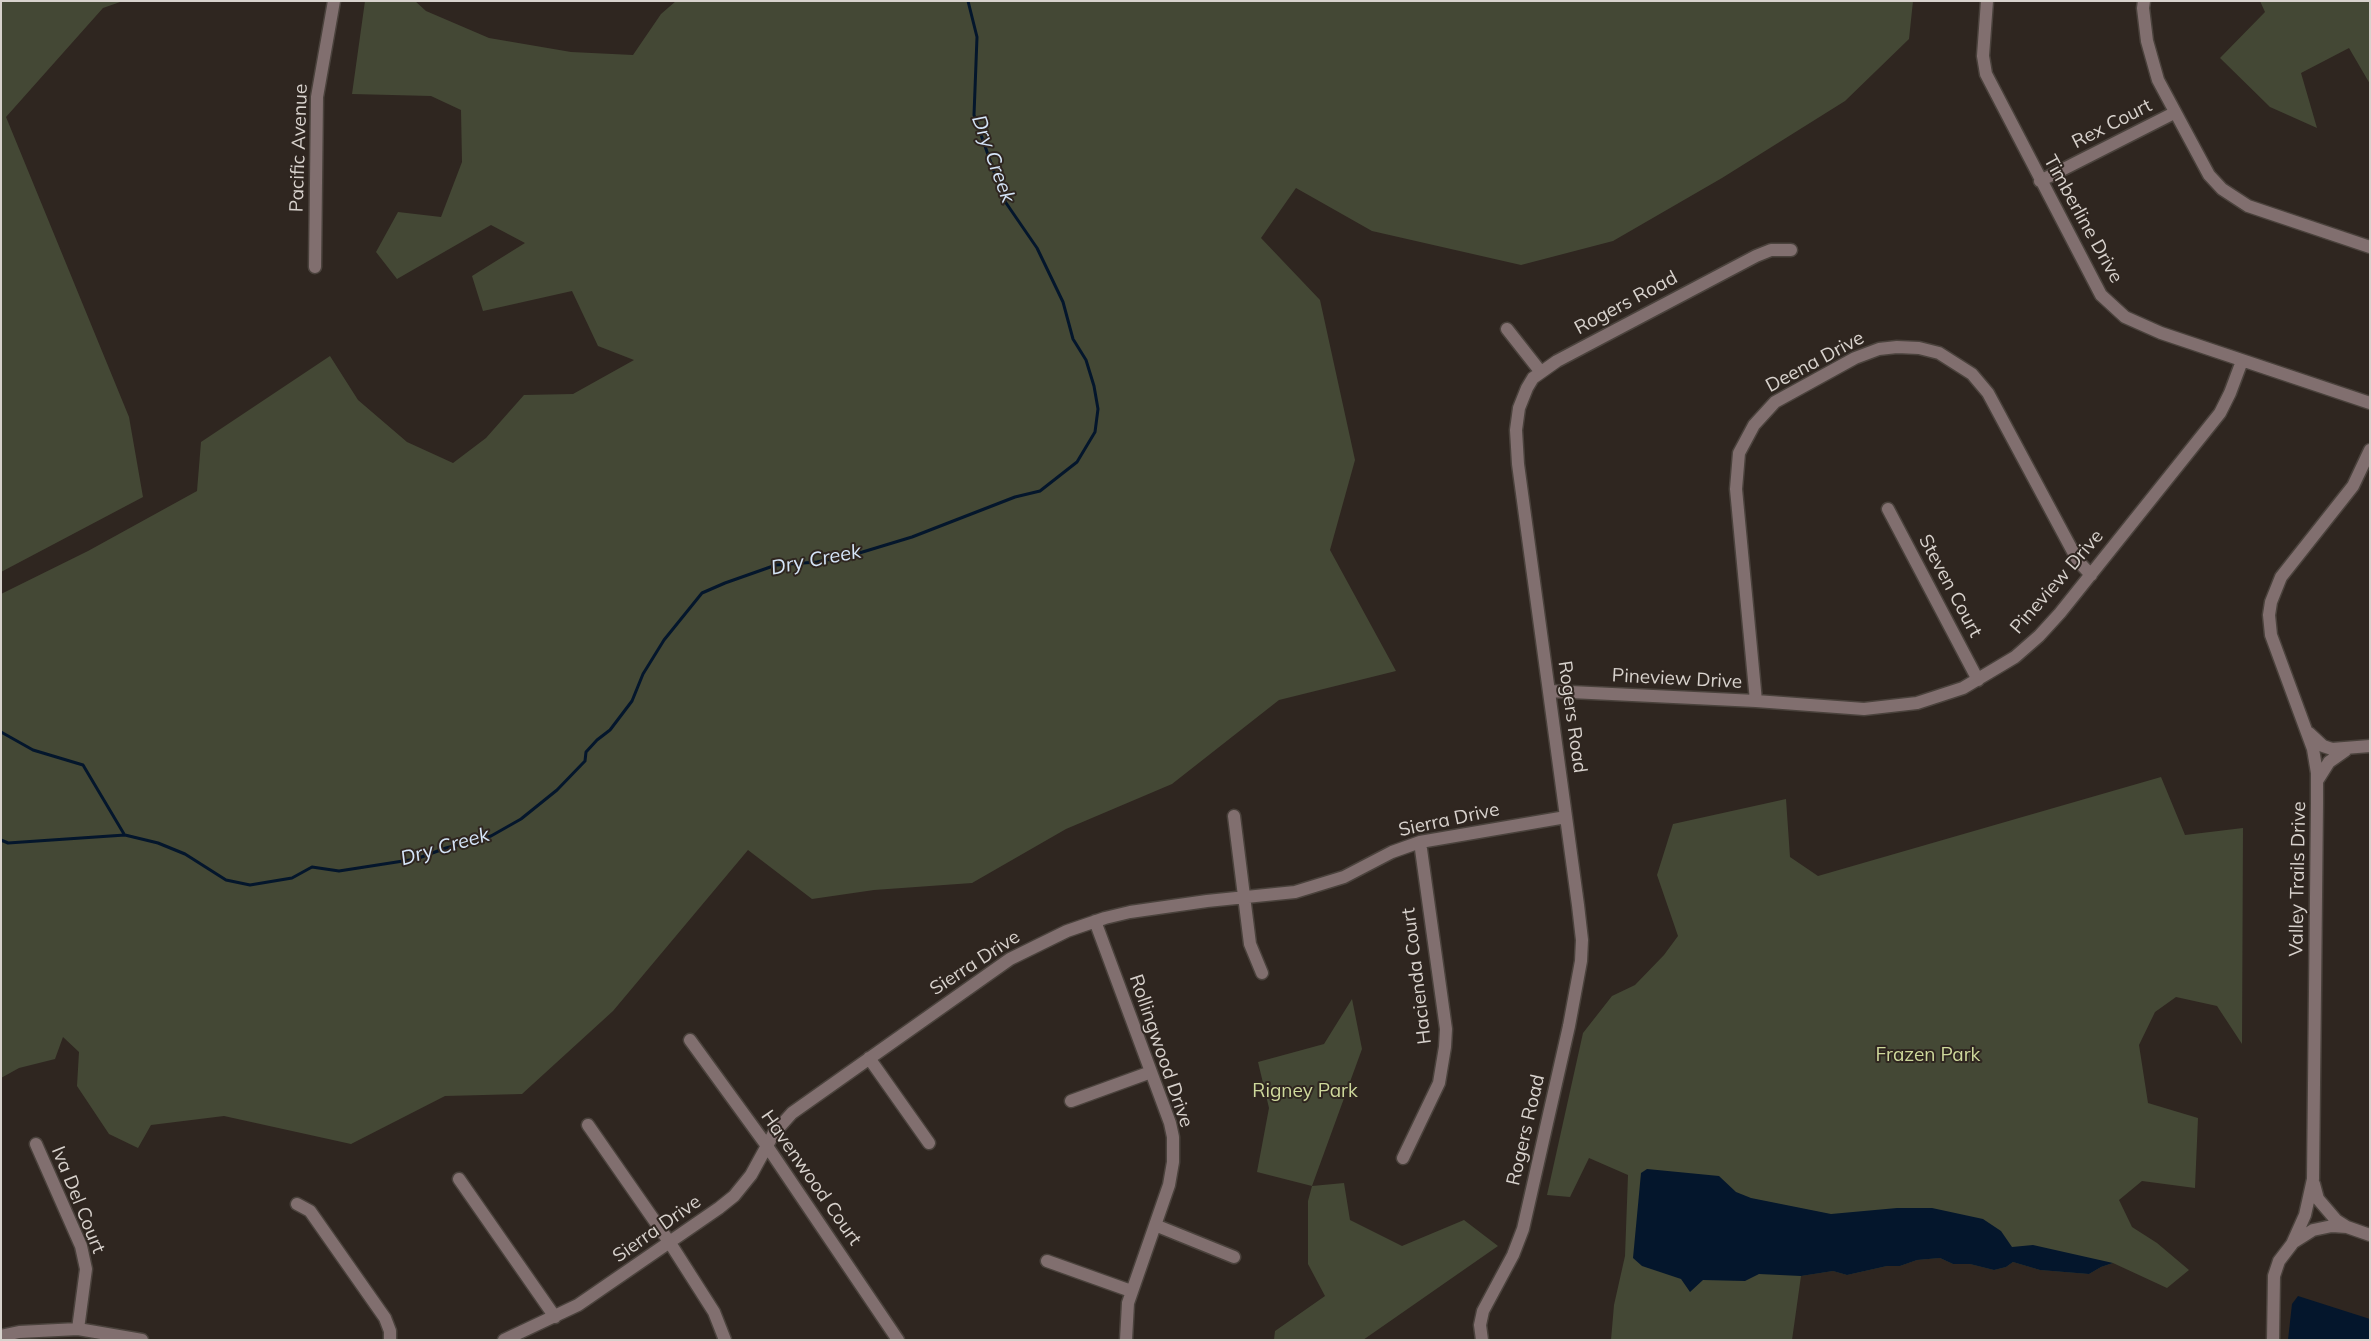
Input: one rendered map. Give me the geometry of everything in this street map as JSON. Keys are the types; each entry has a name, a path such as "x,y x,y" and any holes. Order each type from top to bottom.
{"street":[{"name":"Pacific Avenue","path":"315,267 317,97 334,1"},
{"name":"Timberline Drive","path":"1986,1 1983,56 1986,74 2094,286 2115,310 2134,322 2161,333 2370,403"},
{"path":"2144,1 2143,8 2154,70 2174,113 2209,175 2222,189 2248,206 2370,247"},
{"name":"Rex Court","path":"2040,181 2174,113"},
{"name":"Rogers Road","path":"1482,1340 1480,1325 1483,1311 1513,1255 1523,1229 1578,989 1582,940 1516,440 1522,396 1540,371 1756,256 1771,250 1791,250"},
{"path":"1507,329 1540,371"},
{"name":"Deena Drive","path":"1756,701 1736,489 1739,453 1754,424 1775,402 1855,358 1879,349 1897,347 1918,348 1939,353 1956,362 1976,378 1988,393 2078,562 2091,575"},
{"name":"Pineview Drive","path":"1550,691 1756,701 1832,708 1886,708 1934,699 1978,680 2015,657 2039,636 2091,575 2220,413 2242,361"},
{"name":"Valley Trails Drive","path":"2273,1340 2274,1276 2280,1261 2292,1244 2307,1210 2313,1179 2317,781 2316,761 2309,733 2271,635 2270,602 2280,577 2353,486 2370,450"},
{"name":"Steven Court","path":"1888,509 1978,680"},
{"path":"2309,733 2323,746 2332,749 2346,750 2370,746"},
{"path":"2317,781 2329,762 2346,750"},
{"path":"1234,816 1250,944 1262,973"},
{"name":"Sierra Drive","path":"504,1340 578,1305 734,1196 751,1175 774,1133 792,1113 1010,959 1067,931 1130,912 1295,892 1327,884 1392,852 1420,842 1566,817"},
{"name":"Hacienda Court","path":"1403,1158 1439,1083 1446,1029 1420,842"},
{"name":"Rollingwood Drive","path":"1095,921 1170,1123 1173,1137 1173,1162 1170,1185 1126,1311 1126,1340"},
{"name":"Havenwood Court","path":"690,1040 767,1146 898,1340"},
{"path":"869,1058 929,1143"},
{"path":"1071,1101 1151,1072"},
{"path":"588,1125 670,1242 714,1312 725,1340"},
{"name":"Iva Del Court","path":"36,1144 81,1246 86,1269 78,1329"},
{"path":"459,1179 555,1317"},
{"path":"2313,1179 2318,1199 2336,1220 2347,1227 2370,1236"},
{"path":"297,1204 310,1211 385,1318 390,1331 390,1340"},
{"path":"1155,1225 1234,1256"},
{"path":"2292,1244 2313,1230 2332,1226 2347,1227"},
{"path":"1047,1261 1132,1291"},
{"path":"1,1336 19,1332 78,1329 142,1340"}],"green space":[{"path":"1,1 123,1 103,8 6,117 129,417 143,497 1,572"},
{"path":"365,1 415,1 426,11 489,38 571,52 633,55 661,14 676,1 1913,1 1909,39 1845,101 1722,178 1613,241 1521,265 1372,231 1296,188 1261,238 1320,300 1355,460 1330,550 1396,671 1279,700 1172,784 1066,829 972,883 874,890 812,899 748,850 613,1011 522,1094 445,1096 351,1144 224,1116 151,1125 138,1148 109,1134 77,1086 79,1052 63,1037 55,1059 19,1068 1,1078 1,594 88,551 197,491 201,442 330,356 358,400 407,442 453,463 486,438 524,395 573,394 634,360 598,346 572,291 483,311 472,276 525,243 491,225 397,279 376,252 398,212 441,217 462,162 461,110 431,96 352,94"},
{"path":"2260,1 2370,1 2370,84 2349,48 2301,73 2317,128 2270,107 2220,58 2265,12"},
{"name":"Frazen Park","path":"2161,777 2185,835 2243,828 2242,1044 2217,1006 2176,997 2155,1012 2139,1045 2148,1103 2198,1118 2195,1188 2142,1181 2119,1200 2132,1227 2157,1243 2189,1270 2167,1288 2113,1263 2089,1274 2040,1270 2013,1262 2006,1267 1994,1270 1970,1264 1953,1264 1940,1258 1917,1260 1900,1266 1887,1266 1847,1275 1833,1271 1801,1276 1792,1340 1611,1340 1614,1305 1625,1256 1628,1175 1589,1158 1570,1197 1547,1195 1583,1033 1612,996 1635,985 1664,955 1678,936 1657,875 1673,824 1786,799 1790,857 1818,876"},
{"name":"Rigney Park","path":"1352,999 1362,1049 1312,1186 1257,1172 1269,1108 1258,1062 1324,1044"},
{"path":"1344,1183 1350,1220 1402,1246 1464,1220 1498,1246 1363,1340 1274,1340 1275,1331 1325,1296 1308,1264 1308,1201 1312,1186"}],"water":[{"path":"1647,1169 1719,1176 1736,1192 1751,1198 1831,1214 1897,1208 1932,1208 1983,1219 2001,1231 2012,1247 2033,1245 2113,1263 2089,1274 2040,1270 2013,1262 2006,1267 1994,1270 1970,1264 1953,1264 1940,1258 1917,1260 1900,1266 1887,1266 1847,1275 1833,1271 1801,1276 1759,1274 1745,1281 1703,1280 1690,1292 1681,1279 1642,1266 1633,1258 1641,1173"},
{"path":"2298,1296 2370,1319 2370,1340 2288,1340 2292,1304"}],"waterway":[{"name":"Dry Creek","path":"1,840 8,843 125,835 158,843 185,854 226,880 250,885 292,878 312,867 339,871 416,859 446,848 491,836 521,819 557,790 585,761 586,752 610,730 632,701 643,674 664,640 702,593 776,565 817,562 856,554 912,537 1015,497 1040,491 1077,462 1095,432 1098,409 1094,386 1086,360 1073,339 1063,302 1037,248 1004,200 974,115 977,37 968,1"},
{"path":"1,732 33,750 83,765 124,834"}]}
